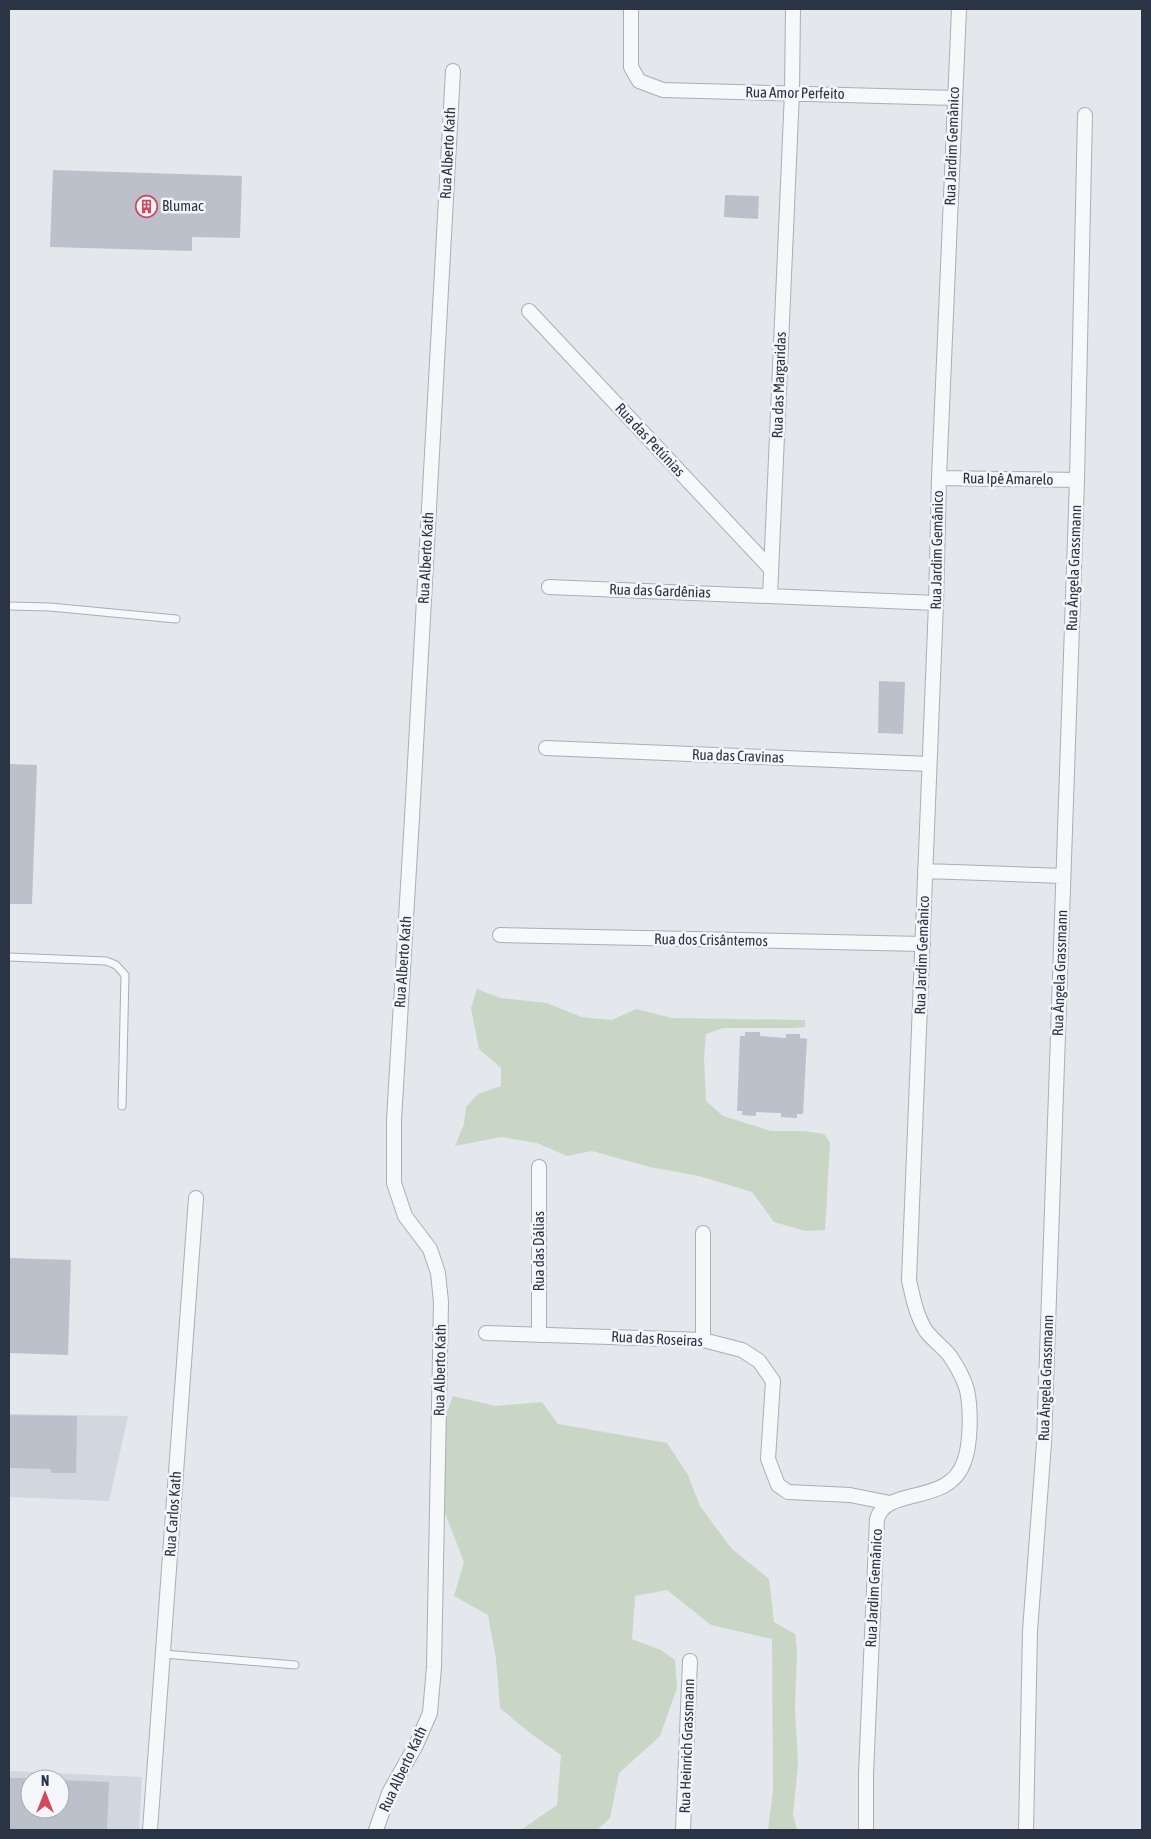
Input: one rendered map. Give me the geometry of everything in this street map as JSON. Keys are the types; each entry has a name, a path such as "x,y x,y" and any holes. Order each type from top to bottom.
{"street":[{"name":"Rua Amor Perfeito","path":"631,9 631,68 639,81 663,90 792,92 954,98"},
{"name":"Rua das Margaridas","path":"770,596 794,9"},
{"name":"Rua Jardim Gemânico","path":"866,1830 866,1774 877,1519 879,1512 890,1503 942,1488 956,1478 964,1463 968,1448 969,1411 967,1389 950,1356 926,1331 914,1308 909,1280 936,603 938,478 959,9"},
{"name":"Rua Alberto Kath","path":"376,1830 389,1793 416,1745 430,1713 434,1666 441,1302 438,1273 430,1249 405,1216 394,1183 394,1120 453,71"},
{"name":"Rua Ângela Grassmann","path":"1026,1830 1030,1631 1044,1443 1064,876 1077,480 1085,115"},
{"name":"Rua das Petúnias","path":"529,311 771,569"},
{"name":"Rua Ipê Amarelo","path":"938,478 1077,480"},
{"name":"Rua das Gardênias","path":"549,586 770,596"},
{"path":"770,596 936,603"},
{"name":"Rua das Cravinas","path":"546,748 930,764"},
{"path":"925,871 1064,876"},
{"name":"Rua dos Crisântemos","path":"500,935 923,944"},
{"name":"Rua das Dálias","path":"538,1335 539,1167"},
{"name":"Rua Carlos Kath","path":"150,1830 196,1198"},
{"path":"703,1233 703,1340"},
{"name":"Rua das Roseiras","path":"486,1333 703,1340 742,1350 759,1361 773,1382 768,1459 778,1485 788,1492 850,1495 890,1503"},
{"name":"Rua Heinrich Grassmann","path":"683,1830 690,1661"}],"lane":[{"path":"9,606 50,607 176,619"},
{"path":"9,957 106,961 116,965 125,975 122,1106"},
{"path":"164,1654 294,1665"}],"shaded area":[{"path":"9,1414 128,1416 109,1501 9,1497"},
{"path":"9,1771 20,1771 20,1819 70,1819 70,1774 142,1777 139,1830 9,1830"}],"green space":[{"path":"477,989 500,998 547,1003 581,1017 612,1020 636,1009 672,1018 805,1020 805,1027 723,1028 706,1034 704,1057 706,1101 723,1116 771,1131 804,1131 824,1134 830,1142 825,1230 806,1231 774,1222 752,1192 699,1176 650,1167 592,1151 567,1156 537,1143 501,1137 455,1146 464,1124 466,1107 478,1094 501,1086 501,1068 479,1049 471,1008"},
{"path":"453,1396 495,1406 542,1402 558,1424 667,1443 688,1475 700,1506 731,1548 769,1579 774,1622 795,1634 797,1650 795,1708 798,1764 793,1815 797,1830 768,1830 773,1791 772,1639 711,1625 667,1590 635,1596 632,1639 661,1650 675,1660 677,1688 660,1736 619,1773 610,1818 597,1830 521,1830 557,1805 561,1755 500,1708 496,1659 488,1615 454,1596 464,1562 443,1508 444,1420"}],"building":[{"name":"Blumac","path":"53,170 242,176 240,238 192,237 192,251 50,247"},
{"path":"725,195 759,196 758,219 724,217"},
{"path":"879,681 905,682 903,734 878,733"},
{"path":"9,764 37,765 32,904 9,904"},
{"path":"745,1032 760,1032 760,1036 786,1038 786,1034 800,1034 800,1038 807,1039 803,1114 797,1114 797,1118 781,1117 781,1113 756,1112 756,1116 742,1115 742,1111 737,1111 740,1036 745,1036"},
{"path":"9,1258 71,1260 68,1355 9,1353"},
{"path":"9,1415 77,1416 76,1473 51,1473 51,1469 9,1468"},
{"path":"9,1778 20,1778 20,1819 70,1819 70,1780 109,1782 107,1830 9,1830"}],"place":[{"name":"Blumac","path":"146,206"}]}
